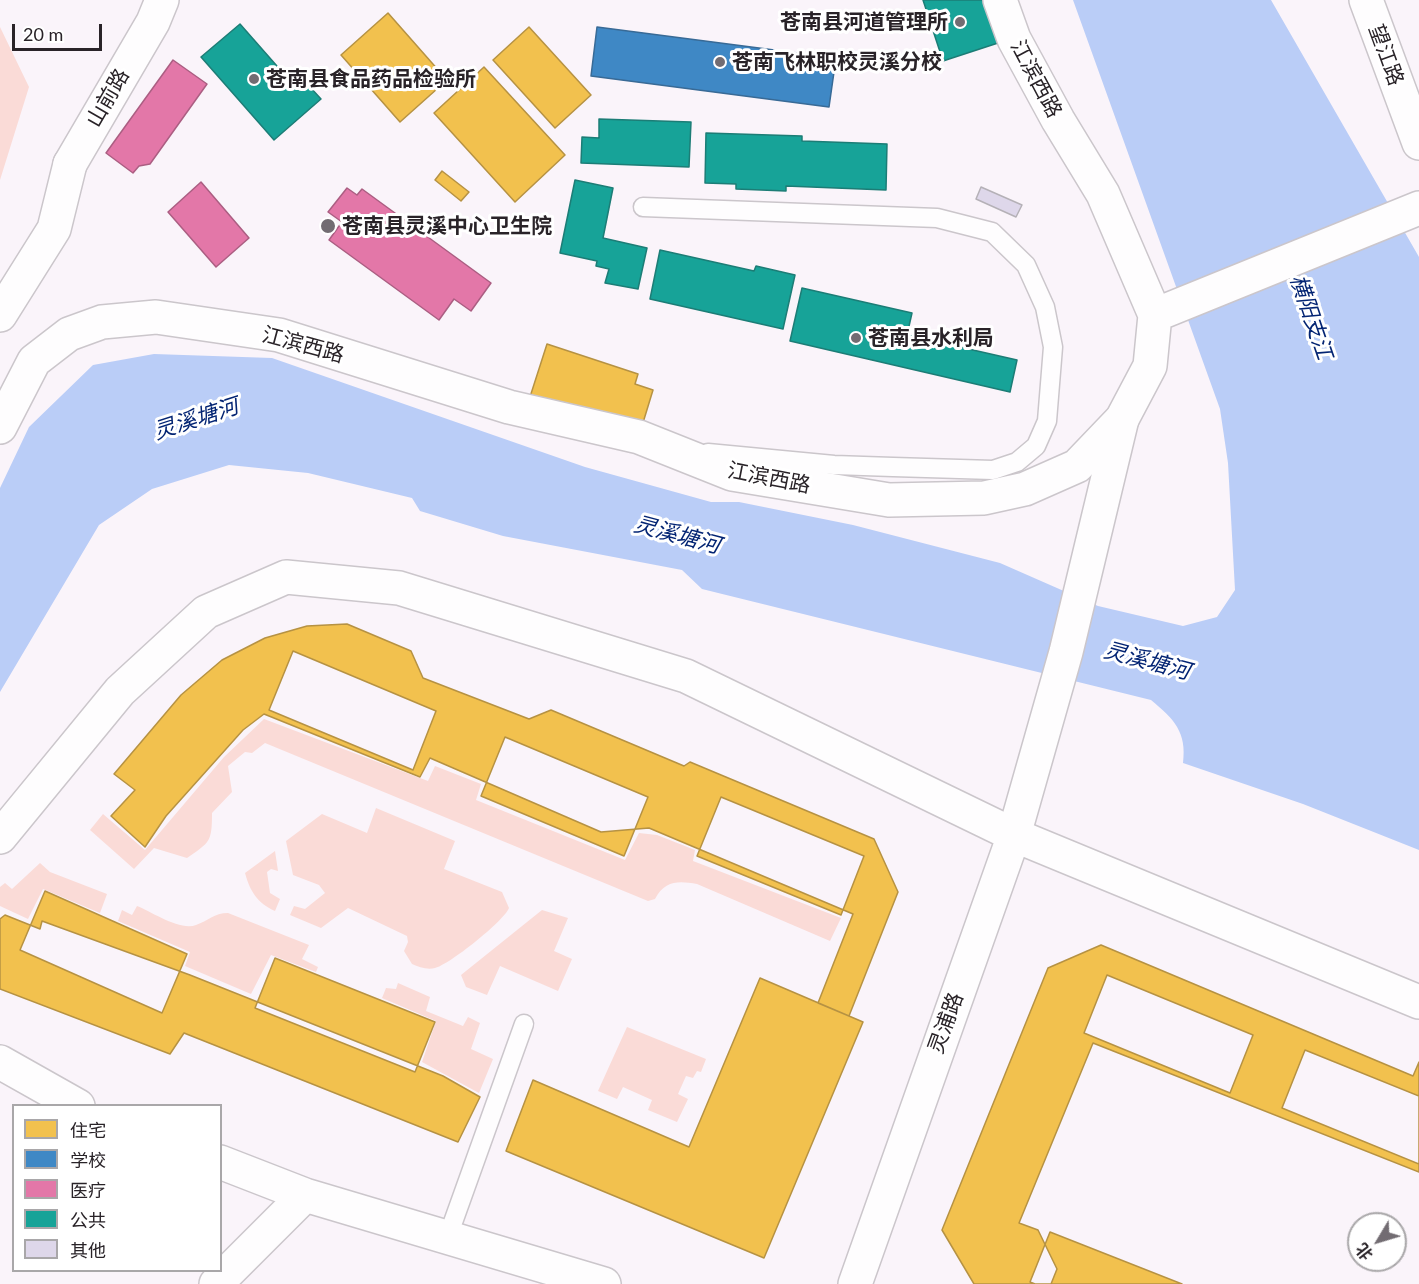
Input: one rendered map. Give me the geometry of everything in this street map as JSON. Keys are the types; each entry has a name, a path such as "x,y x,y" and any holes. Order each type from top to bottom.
{"street":[{"name":"山前路","path":"0,315 54,229 70,164 153,22 162,0"},
{"name":"江滨西路","path":"0,427 34,361 69,334 102,322 156,317 279,335 509,407 639,437 732,474 889,500 984,498 1025,489 1077,466 1122,419 1150,366 1155,315 1103,194 1058,120 1020,50 1000,0"},
{"name":"望江路","path":"1366,0 1419,143"},
{"path":"1155,315 1408,212"},
{"name":"灵浦路","path":"855,1284 1014,835 1066,652 1122,419"},
{"path":"0,837 120,691 206,612 286,577 399,588 686,676 1014,835 1419,1002"},
{"path":"0,1062 74,1104"},
{"path":"222,1163 305,1195 604,1284"},
{"path":"216,1284 305,1195"}],"lane":[{"path":"639,437 706,453 834,465 993,470 1017,462 1036,446 1047,421 1053,347 1044,306 1026,265 992,232 937,218 643,207"},
{"path":"447,1239 524,1024"}],"shaded area":[{"path":"0,27 29,87 0,180"},
{"path":"264,719 428,781 435,766 481,784 476,800 625,860 639,833 657,835 695,850 693,861 841,918 830,941 697,884 673,883 663,888 655,899 648,901 265,743 252,753 245,752 228,766 232,792 212,813 208,840 187,858 154,848 134,869 90,830 103,814 145,850 224,757"},
{"path":"376,808 455,841 444,869 502,892 509,908 475,942 435,968 412,964 404,951 408,942 407,936 348,908 321,928 290,915 294,906 305,909 325,893 319,885 293,875 286,841 322,814 367,833"},
{"path":"275,851 278,871 271,869 267,872 270,893 280,899 275,911 255,896 245,873"},
{"path":"40,863 50,872 107,894 100,913 43,889 28,919 0,906 0,887 5,883 12,889"},
{"path":"137,906 166,920 189,926 219,914 228,913 309,945 302,959 318,967 316,972 271,955 251,994 185,966 190,952 118,921 122,910 132,915"},
{"path":"542,910 568,918 554,951 572,959 558,991 500,966 487,995 466,987 461,975"},
{"path":"398,983 430,997 426,1011 463,1026 468,1017 480,1023 471,1049 493,1059 479,1093 422,1062 436,1021 382,998 386,988 396,989"},
{"path":"627,1027 706,1059 701,1072 697,1071 693,1078 686,1076 678,1094 688,1099 677,1122 648,1110 652,1100 623,1087 617,1099 598,1091"}],"water":[{"path":"1073,0 1271,0 1419,257 1419,850 1303,804 1183,763 1181,734 1172,720 1151,700 702,589 682,570 503,536 420,511 412,498 308,473 229,465 152,489 99,525 0,692 0,488 29,427 93,365 154,354 272,358 585,467 711,502 739,502 853,525 1000,563 1098,606 1183,626 1217,617 1235,590 1228,463 1220,409"}],"building: 住宅":[{"path":"388,13 447,80 400,122 341,55"},
{"path":"529,27 591,95 555,128 493,60"},
{"path":"484,67 565,155 515,202 434,113"},
{"path":"442,171 469,192 461,201 435,180"},
{"path":"547,344 638,374 635,384 653,390 642,426 529,400"},
{"path":"347,624 411,651 423,678 529,719 551,710 684,766 690,762 874,839 898,892 849,1016 818,1003 853,914 649,828 601,832 430,758 420,777 264,714 243,730 166,816 145,847 111,816 135,790 114,774 181,695 222,660 265,638 307,626"},
{"path":"293,651 436,711 413,770 269,710"},
{"path":"505,737 648,797 624,856 481,796"},
{"path":"721,797 864,856 841,915 697,856"},
{"path":"45,891 187,954 162,1013 20,950"},
{"path":"5,915 40,929 42,921 190,975 443,1076 480,1097 458,1142 184,1033 170,1054 0,989 0,919"},
{"path":"1101,945 1413,1076 1419,1062 1419,1172 1093,1043 1019,1223 1038,1230 1057,1269 1051,1284 974,1284 942,1230 1048,968"},
{"path":"275,958 435,1022 415,1072 255,1008"},
{"path":"1107,975 1253,1035 1230,1093 1084,1033"},
{"path":"760,978 863,1022 764,1258 506,1151 533,1080 689,1147"},
{"path":"1305,1050 1419,1096 1419,1164 1282,1108"},
{"path":"1050,1232 1182,1284 1035,1284 1030,1282"}],"building: 学校":[{"path":"597,27 836,58 829,107 591,76"}],"building: 医疗":[{"path":"173,60 207,84 150,164 139,166 133,173 106,153"},
{"path":"201,182 249,238 216,267 168,212"},
{"path":"347,188 357,195 362,189 491,283 471,311 454,299 439,320 329,240 342,222 328,212"}],"building: 公共":[{"name":"苍南县河道管理所","path":"923,0 983,0 998,43 943,61"},
{"name":"苍南县食品药品检验所","path":"240,24 291,82 299,75 321,99 274,140 201,57"},
{"path":"599,119 691,122 689,167 581,163 582,137 599,138"},
{"path":"706,133 802,136 802,141 887,144 886,190 786,186 786,191 736,189 736,184 705,183"},
{"path":"575,180 613,188 603,238 647,248 638,289 605,283 609,269 596,266 597,261 560,253"},
{"path":"660,250 754,271 756,266 795,275 783,329 650,299"},
{"name":"苍南县水利局","path":"802,288 912,313 907,335 1017,360 1010,392 790,341"}],"building: 其他":[{"path":"981,187 1022,205 1016,217 976,199"}],"place":[{"name":"苍南县河道管理所","path":"960,22"},
{"name":"苍南飞林职校灵溪分校","path":"720,62"},
{"name":"苍南县食品药品检验所","path":"254,79"},
{"name":"苍南县灵溪中心卫生院","path":"328,226"},
{"name":"苍南县水利局","path":"856,338"}],"water label":[{"name":"横阳支江","path":"1311,317"},
{"name":"灵溪塘河","path":"196,419"},
{"name":"灵溪塘河","path":"677,535"},
{"name":"灵溪塘河","path":"1147,661"}]}
